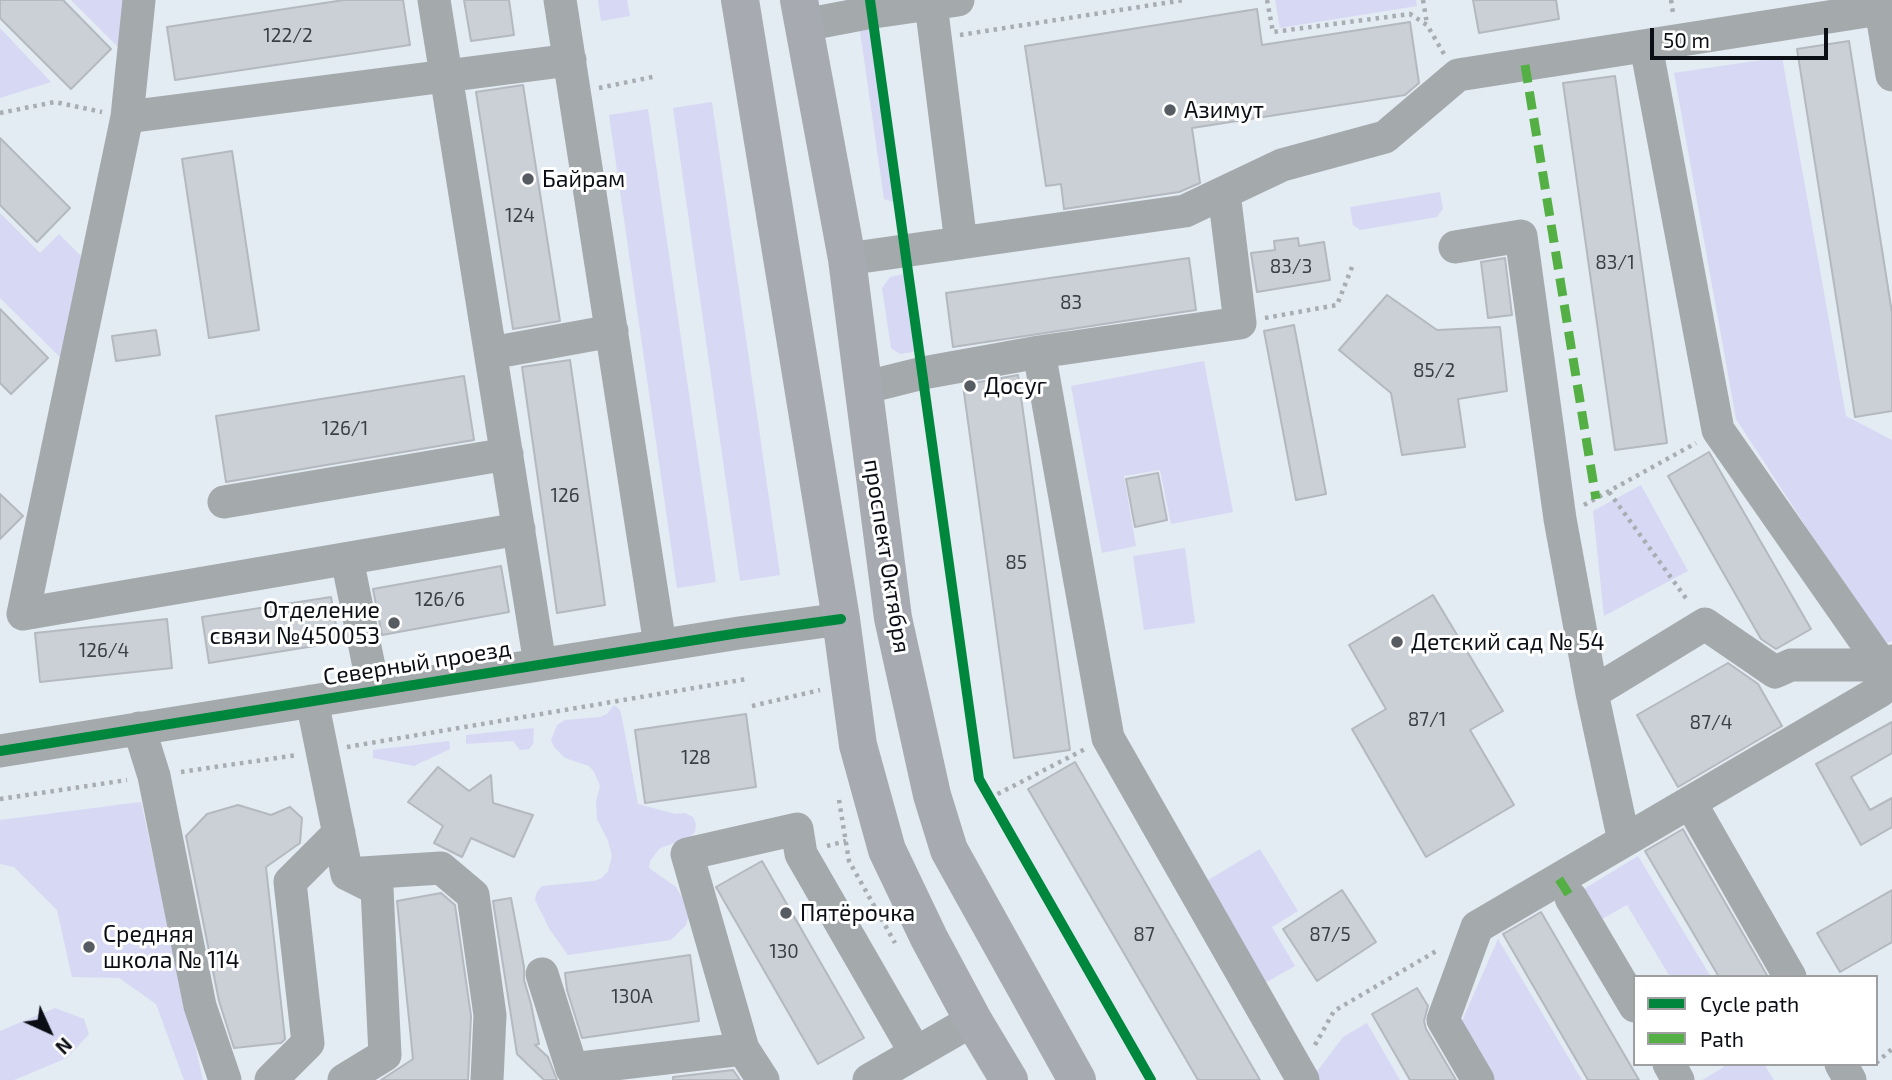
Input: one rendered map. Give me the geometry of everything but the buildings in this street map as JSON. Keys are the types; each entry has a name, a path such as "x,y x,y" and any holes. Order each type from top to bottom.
{"main road":[{"path":"740,0 841,618 858,745 887,849 973,1020 1009,1080"},
{"name":"проспект Октября","path":"801,13 847,259 893,618 929,783 949,850 1077,1080"}],"street":[{"path":"139,0 127,117 11,603 347,559 519,529"},
{"path":"434,0 540,664"},
{"path":"560,0 660,645"},
{"path":"801,13 944,2 935,39 961,243"},
{"path":"847,259 1185,211 1282,164 1385,137 1458,75 1886,8 1892,75"},
{"path":"1478,1080 1443,1020 1477,927 1881,691 1888,677 1887,663 1718,430 1646,46"},
{"path":"127,117 570,60"},
{"path":"863,388 923,373 1039,352 1240,323 1224,193"},
{"path":"1455,247 1521,236 1560,519 1592,693 1624,841"},
{"path":"491,353 612,331"},
{"path":"1039,352 1108,738 1301,1076"},
{"path":"224,502 507,454"},
{"path":"347,559 374,691"},
{"name":"Северный проезд","path":"0,751 841,618"},
{"path":"1592,693 1705,624 1775,673 1791,665 1887,663"},
{"path":"312,701 347,874"},
{"path":"139,728 154,776 200,1006 225,1080"},
{"path":"1690,802 1789,975"},
{"path":"763,1080 743,1049 687,854 797,829 801,854 915,1052"},
{"path":"271,1080 308,1043 290,882 339,832"},
{"path":"347,874 441,869 473,895 490,1015 487,1080"},
{"path":"344,1080 385,1055 377,889 347,874"},
{"path":"1571,898 1633,1003"},
{"path":"542,974 572,1069 743,1049"},
{"path":"869,1080 973,1020"}],"path":[{"path":"935,39 1184,0"},
{"path":"1267,0 1273,32 1410,14 1427,25"},
{"path":"1423,0 1427,25 1458,75"},
{"path":"575,93 657,76"},
{"path":"0,113 55,102 127,117"},
{"path":"1240,323 1337,305 1352,267"},
{"path":"1560,519 1718,430"},
{"path":"1609,492 1705,624"},
{"path":"0,799 322,751 747,679"},
{"path":"752,706 820,690"},
{"path":"997,810 987,793 1108,738"},
{"path":"1301,1076 1334,1012 1477,927"},
{"path":"1878,1061 1892,1049"}],"shaded area":[{"path":"71,0 129,0 122,51"},
{"path":"598,0 627,0 630,16 601,21"},
{"path":"1275,0 1416,0 1417,6 1280,28"},
{"path":"0,28 51,82 0,98"},
{"path":"871,29 896,203 884,199 860,31"},
{"path":"1782,57 1846,416 1892,440 1892,641 1883,645 1736,419 1674,73"},
{"path":"712,102 780,575 740,581 673,108"},
{"path":"648,109 716,582 677,588 609,115"},
{"path":"1440,192 1443,209 1437,217 1360,230 1353,225 1350,207"},
{"path":"0,213 40,253 59,234 87,262 63,360 0,298"},
{"path":"904,274 914,352 900,354 891,348 882,288 890,277"},
{"path":"1204,361 1233,512 1171,524 1160,470 1124,476 1136,546 1102,553 1071,386"},
{"path":"1641,485 1688,571 1604,616 1593,511"},
{"path":"1185,548 1195,623 1144,630 1133,556"},
{"path":"614,705 620,710 622,718 638,804 676,814 685,813 693,817 696,824 695,832 689,838 660,848 650,861 649,868 676,887 684,901 688,918 686,925 671,940 568,955 550,930 535,900 537,892 542,886 602,878 608,871 612,856 597,819 596,802 600,786 594,772 589,766 565,758 551,740 557,725 565,720 600,717 607,714"},
{"path":"534,728 533,744 529,749 520,750 513,741 466,744 466,735"},
{"path":"449,741 450,749 414,766 373,758 373,750"},
{"path":"141,802 203,1080 184,1080 156,1004 119,978 72,977 57,910 14,867 0,864 0,820"},
{"path":"1260,849 1298,911 1272,927 1295,966 1258,987 1198,886"},
{"path":"1638,856 1710,975 1669,975 1627,905 1602,919 1584,889"},
{"path":"1498,939 1582,1080 1494,1080 1461,1023"},
{"path":"55,1008 84,1019 89,1034 67,1058 14,1080 0,1080 0,1031"},
{"path":"1367,1023 1400,1080 1313,1080 1343,1037"},
{"path":"1765,1066 1774,1080 1702,1080 1724,1067"}],"marked path":[{"path":"1525,65 1596,499"},
{"path":"1559,879 1571,898"}],"cycle path":[{"path":"870,0 979,779 1151,1080"},
{"path":"0,751 841,619"}],"place":[{"name":"Азимут","path":"1170,110"},
{"name":"Байрам","path":"528,179"},
{"name":"Досуг","path":"970,386"},
{"name":"Отделение связи №450053","path":"394,623"},
{"name":"Детский сад № 54","path":"1397,642"},
{"name":"Пятёрочка","path":"786,913"},
{"name":"Средняя школа № 114","path":"89,947"}]}
